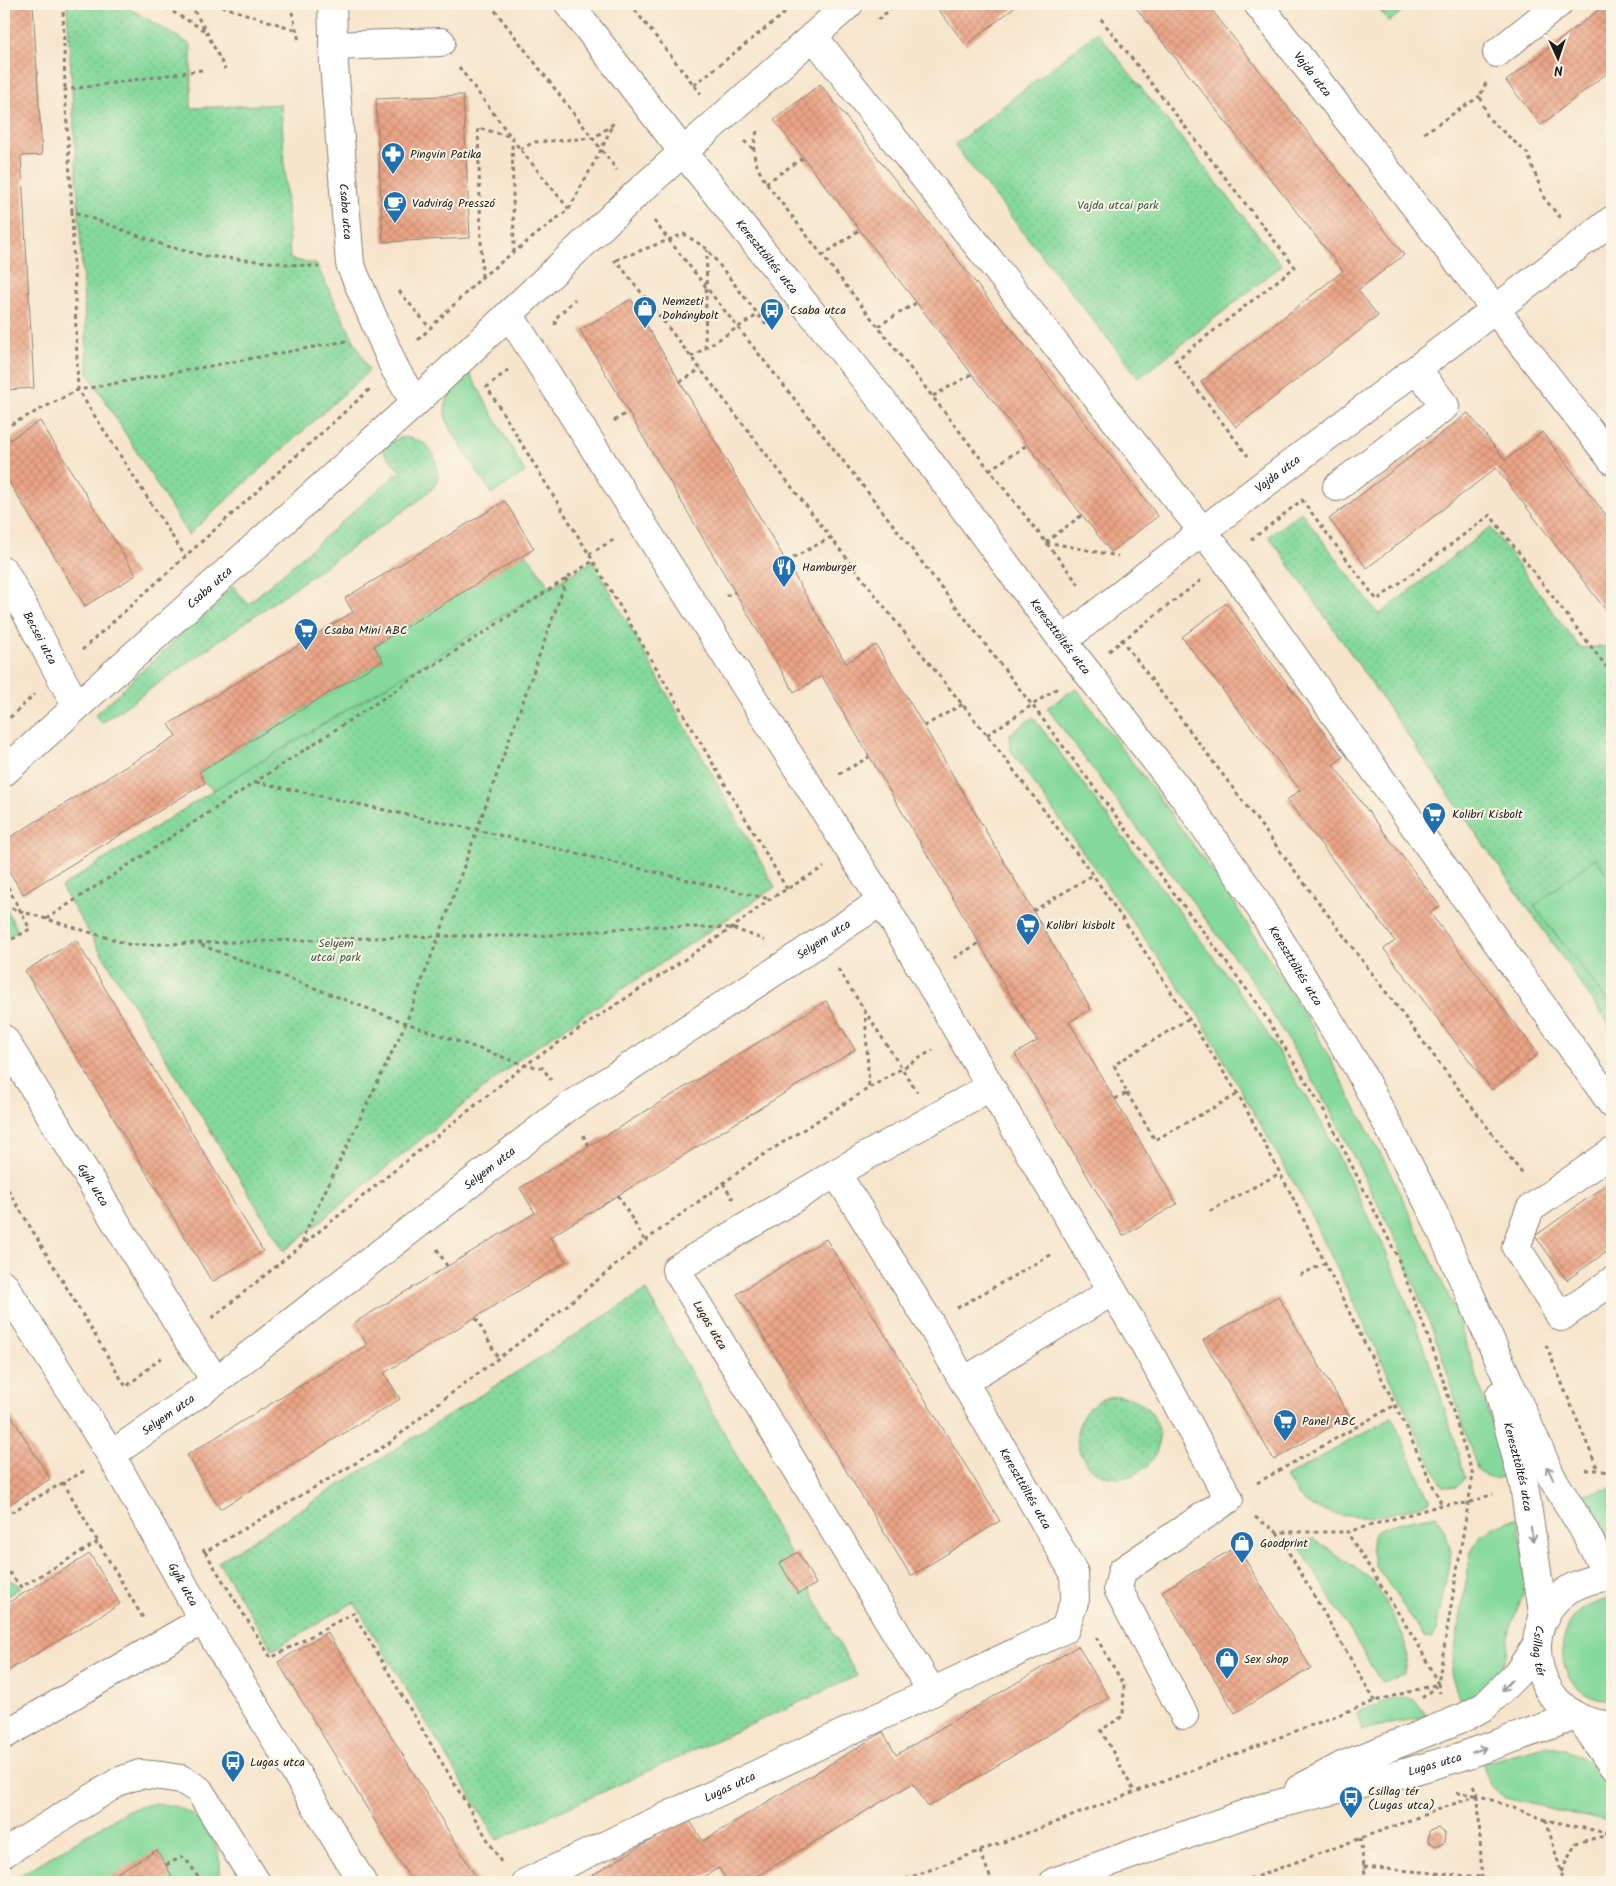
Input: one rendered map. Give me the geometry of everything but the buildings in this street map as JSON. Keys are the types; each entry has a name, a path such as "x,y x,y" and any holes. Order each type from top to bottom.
{"street":[{"name":"Csaba utca","path":"332,4 333,46 350,264 394,367 415,403"},
{"name":"Kereszttöltés utca","path":"568,4 684,154 911,437 1063,641 1181,794 1251,893 1353,1060 1433,1212 1551,1476 1610,1577"},
{"name":"Vajda utca","path":"1258,4 1612,460"},
{"path":"1497,53 1558,4"},
{"name":"Csaba utca","path":"4,772 76,705 510,316 635,195 684,154 720,120 827,16"},
{"path":"827,16 1226,561 1612,1104"},
{"path":"333,46 441,42"},
{"name":"Vajda utca","path":"1063,641 1203,530 1417,370 1612,220"},
{"path":"510,316 882,901 990,1087 1144,1343 1229,1499 1122,1571 1118,1589 1184,1715"},
{"path":"1337,487 1445,406 1417,370"},
{"name":"Becsei utca","path":"4,571 76,705"},
{"name":"Selyem utca","path":"111,1455 216,1381 566,1108 882,901"},
{"name":"Gyík utca","path":"4,1039 186,1338 216,1381"},
{"name":"Lugas utca","path":"932,1692 676,1269 836,1173 990,1087"},
{"path":"1612,1152 1530,1209 1516,1247 1561,1317 1612,1281"},
{"name":"Kereszttöltés utca","path":"836,1173 930,1323 1074,1573 1072,1608"},
{"name":"Gyík utca","path":"4,1285 111,1455 203,1620 362,1882"},
{"path":"964,1381 1113,1291"},
{"name":"Kereszttöltés utca","path":"1479,1317 1524,1485 1544,1619"},
{"name":"Csillag tér","path":"1610,1577 1588,1580 1570,1589 1554,1602 1544,1619 1536,1646 1538,1666 1545,1686 1557,1702 1588,1722 1612,1725"},
{"name":"Lugas utca","path":"526,1882 1065,1628 1072,1608"},
{"path":"4,1735 203,1620"},
{"name":"Lugas utca","path":"1262,1808 1342,1766 1465,1717 1485,1706 1517,1674 1536,1646"},
{"path":"1578,1717 1612,1764"},
{"name":"Lugas utca","path":"1054,1882 1262,1808 1412,1771 1460,1757 1578,1717"},
{"path":"4,1853 120,1781 140,1774 161,1776 181,1779 199,1790 256,1882"}],"path":[{"path":"64,4 78,390 186,556"},
{"path":"159,4 206,31"},
{"path":"190,4 225,69"},
{"path":"214,4 296,30"},
{"path":"290,4 300,48"},
{"path":"411,4 520,148 569,209"},
{"path":"490,4 602,148 668,240 1032,705 1257,1004 1325,1112 1397,1256 1436,1358 1473,1475 1468,1502 1442,1505 1347,1532 1277,1532"},
{"path":"630,4 720,120 753,149"},
{"path":"694,85 796,4"},
{"path":"877,21 896,4"},
{"path":"1101,19 1296,267 1175,361 1290,509"},
{"path":"1424,133 1480,96 1497,53"},
{"path":"66,90 202,70"},
{"path":"1480,96 1488,118 1528,154 1544,198 1580,244"},
{"path":"4,723 394,367 429,328 482,277 569,209 602,148 613,123 594,138 535,142 520,148"},
{"path":"762,125 757,131 753,149 757,167 766,183 1100,611 1543,1200"},
{"path":"482,277 478,128 512,137"},
{"path":"512,137 514,252"},
{"path":"766,183 803,158"},
{"path":"72,211 166,246 206,256 325,267 350,264"},
{"path":"822,256 859,230"},
{"path":"609,266 616,260 684,234 707,249 768,326"},
{"path":"705,348 707,249"},
{"path":"616,260 987,735 1093,875 1238,1094 1325,1263 1442,1505"},
{"path":"393,284 429,328"},
{"path":"576,299 556,318 554,335 532,350 487,387 593,561 787,889"},
{"path":"878,326 916,302"},
{"path":"692,357 759,314"},
{"path":"4,428 78,390 380,335"},
{"path":"680,382 701,370"},
{"path":"933,396 972,374"},
{"path":"989,470 1027,445"},
{"path":"1085,670 1302,500 1377,600 1490,515 1612,674"},
{"path":"1045,542 1082,515"},
{"path":"786,562 831,537"},
{"path":"1045,542 1119,556"},
{"path":"1111,562 1126,551"},
{"path":"46,919 593,561"},
{"path":"302,1244 304,1235 406,1024 567,578"},
{"path":"924,726 962,704"},
{"path":"987,735 1032,705"},
{"path":"256,782 477,830 770,899"},
{"path":"4,1184 126,1387 525,1065 732,928 770,899 851,852"},
{"path":"1033,911 1093,875"},
{"path":"4,880 30,929 4,944"},
{"path":"4,906 131,945 439,936 540,936 647,926 732,928"},
{"path":"205,1552 388,1444 544,1324 645,1241 752,1162 902,1068 820,941"},
{"path":"198,944 406,1024 525,1065"},
{"path":"865,1009 869,1088"},
{"path":"1188,1019 1114,1065 1127,1093 1155,1140 1238,1094"},
{"path":"1115,1099 1127,1093"},
{"path":"1210,1211 1280,1173"},
{"path":"618,1195 645,1241"},
{"path":"930,1323 1080,1238"},
{"path":"1300,1275 1325,1263"},
{"path":"1561,1317 1543,1337 1598,1470"},
{"path":"476,1318 498,1358"},
{"path":"1375,1701 1277,1532 1229,1499 1395,1405"},
{"path":"4,1516 111,1455"},
{"path":"63,1482 159,1645"},
{"path":"898,1882 1375,1701 1438,1684 1419,1646 1347,1532"},
{"path":"4,1566 21,1587 98,1542"},
{"path":"200,1544 271,1658 353,1613 503,1865"},
{"path":"1072,1608 1090,1627 1124,1685 1123,1716 1101,1730 1135,1793"},
{"path":"1242,1882 1478,1795 1482,1882"},
{"path":"1564,1882 1546,1820 1612,1834"},
{"path":"1561,1872 1576,1843 1612,1834"},
{"path":"1360,1838 1366,1882"},
{"path":"980,1851 992,1882"},
{"path":"166,1865 182,1857 190,1864 201,1882"},
{"path":"1364,1867 1482,1877"}],"green space":[{"path":"67,4 122,4 191,45 191,108 281,104 290,259 316,264 369,371 188,535 88,373"},
{"path":"1375,4 1411,4 1389,22"},
{"name":"Vajda utcai park","path":"1097,32 1282,265 1139,378 954,145"},
{"path":"469,372 525,472 492,494 458,441 445,414 445,407 449,396 456,385"},
{"path":"405,437 423,443 431,450 437,468 437,478 436,484 431,490 102,723 95,715 233,586 248,604 400,471 382,450 394,440"},
{"path":"1301,512 1379,615 1490,527 1580,648 1612,646 1612,880 1595,858 1534,906 1612,1007 1612,1029 1269,536"},
{"path":"526,553 551,589 214,790 205,783 199,772 383,660 374,646"},
{"name":"Selyem utcai park","path":"593,561 775,887 527,1053 284,1251 61,887 214,790"},
{"path":"1076,688 1227,892 1316,1033 1388,1168 1454,1307 1509,1475 1492,1478 1485,1476 1477,1469 1439,1347 1398,1244 1328,1106 1252,981 1047,708"},
{"path":"1033,717 1253,1010 1321,1122 1383,1245 1411,1313 1437,1384 1465,1477 1456,1488 1442,1486 1308,1208 1196,1011 1011,751 1010,734"},
{"path":"1595,858 1612,880 1612,1007 1533,906"},
{"path":"4,905 18,931 4,939"},
{"path":"646,1290 857,1676 497,1840 354,1602 273,1650 218,1562"},
{"path":"1118,1396 1134,1399 1147,1408 1156,1421 1159,1437 1156,1453 1147,1466 1134,1475 1118,1478 1102,1475 1089,1466 1080,1453 1077,1437 1080,1421 1089,1408 1102,1399"},
{"path":"1392,1417 1430,1502 1380,1516 1356,1517 1329,1512 1315,1507 1305,1502 1297,1494 1286,1477"},
{"path":"1612,1488 1612,1539 1597,1526 1575,1496"},
{"path":"1436,1515 1446,1534 1451,1552 1436,1631 1432,1639 1425,1638 1375,1564 1371,1544 1375,1533 1379,1529 1404,1521"},
{"path":"1518,1518 1526,1574 1523,1595 1511,1624 1501,1674 1488,1690 1462,1707 1451,1674 1471,1552 1481,1535 1494,1527"},
{"path":"1314,1539 1372,1580 1403,1635 1407,1656 1404,1673 1394,1679 1381,1682 1298,1544 1305,1540"},
{"path":"4,1576 21,1587 4,1598"},
{"path":"1604,1600 1612,1600 1612,1701 1597,1699 1585,1694 1576,1686 1564,1664 1562,1652 1567,1628 1574,1617 1584,1609"},
{"path":"1403,1697 1415,1700 1427,1716 1362,1730 1357,1712 1392,1699"},
{"path":"1545,1746 1563,1748 1589,1762 1607,1785 1612,1798 1612,1820 1604,1821 1505,1798 1490,1785 1482,1762"},
{"path":"155,1803 182,1809 192,1815 207,1830 213,1840 220,1861 219,1882 9,1882 128,1810"}],"place":[{"name":"Pingvin Patika","path":"393,175"},
{"name":"Vadvirág Presszó","path":"395,224"},
{"name":"Nemzeti Dohánybolt","path":"645,329"},
{"name":"Csaba utca","path":"772,331"},
{"name":"Hamburger","path":"784,588"},
{"name":"Csaba Mini ABC","path":"306,651"},
{"name":"Kolibri Kisbolt","path":"1434,835"},
{"name":"Kolibri kisbolt","path":"1028,946"},
{"name":"Panel ABC","path":"1285,1442"},
{"name":"Goodprint","path":"1242,1564"},
{"name":"Sex shop","path":"1227,1680"},
{"name":"Lugas utca","path":"233,1783"},
{"name":"Csillag tér (Lugas utca)","path":"1351,1819"}]}
